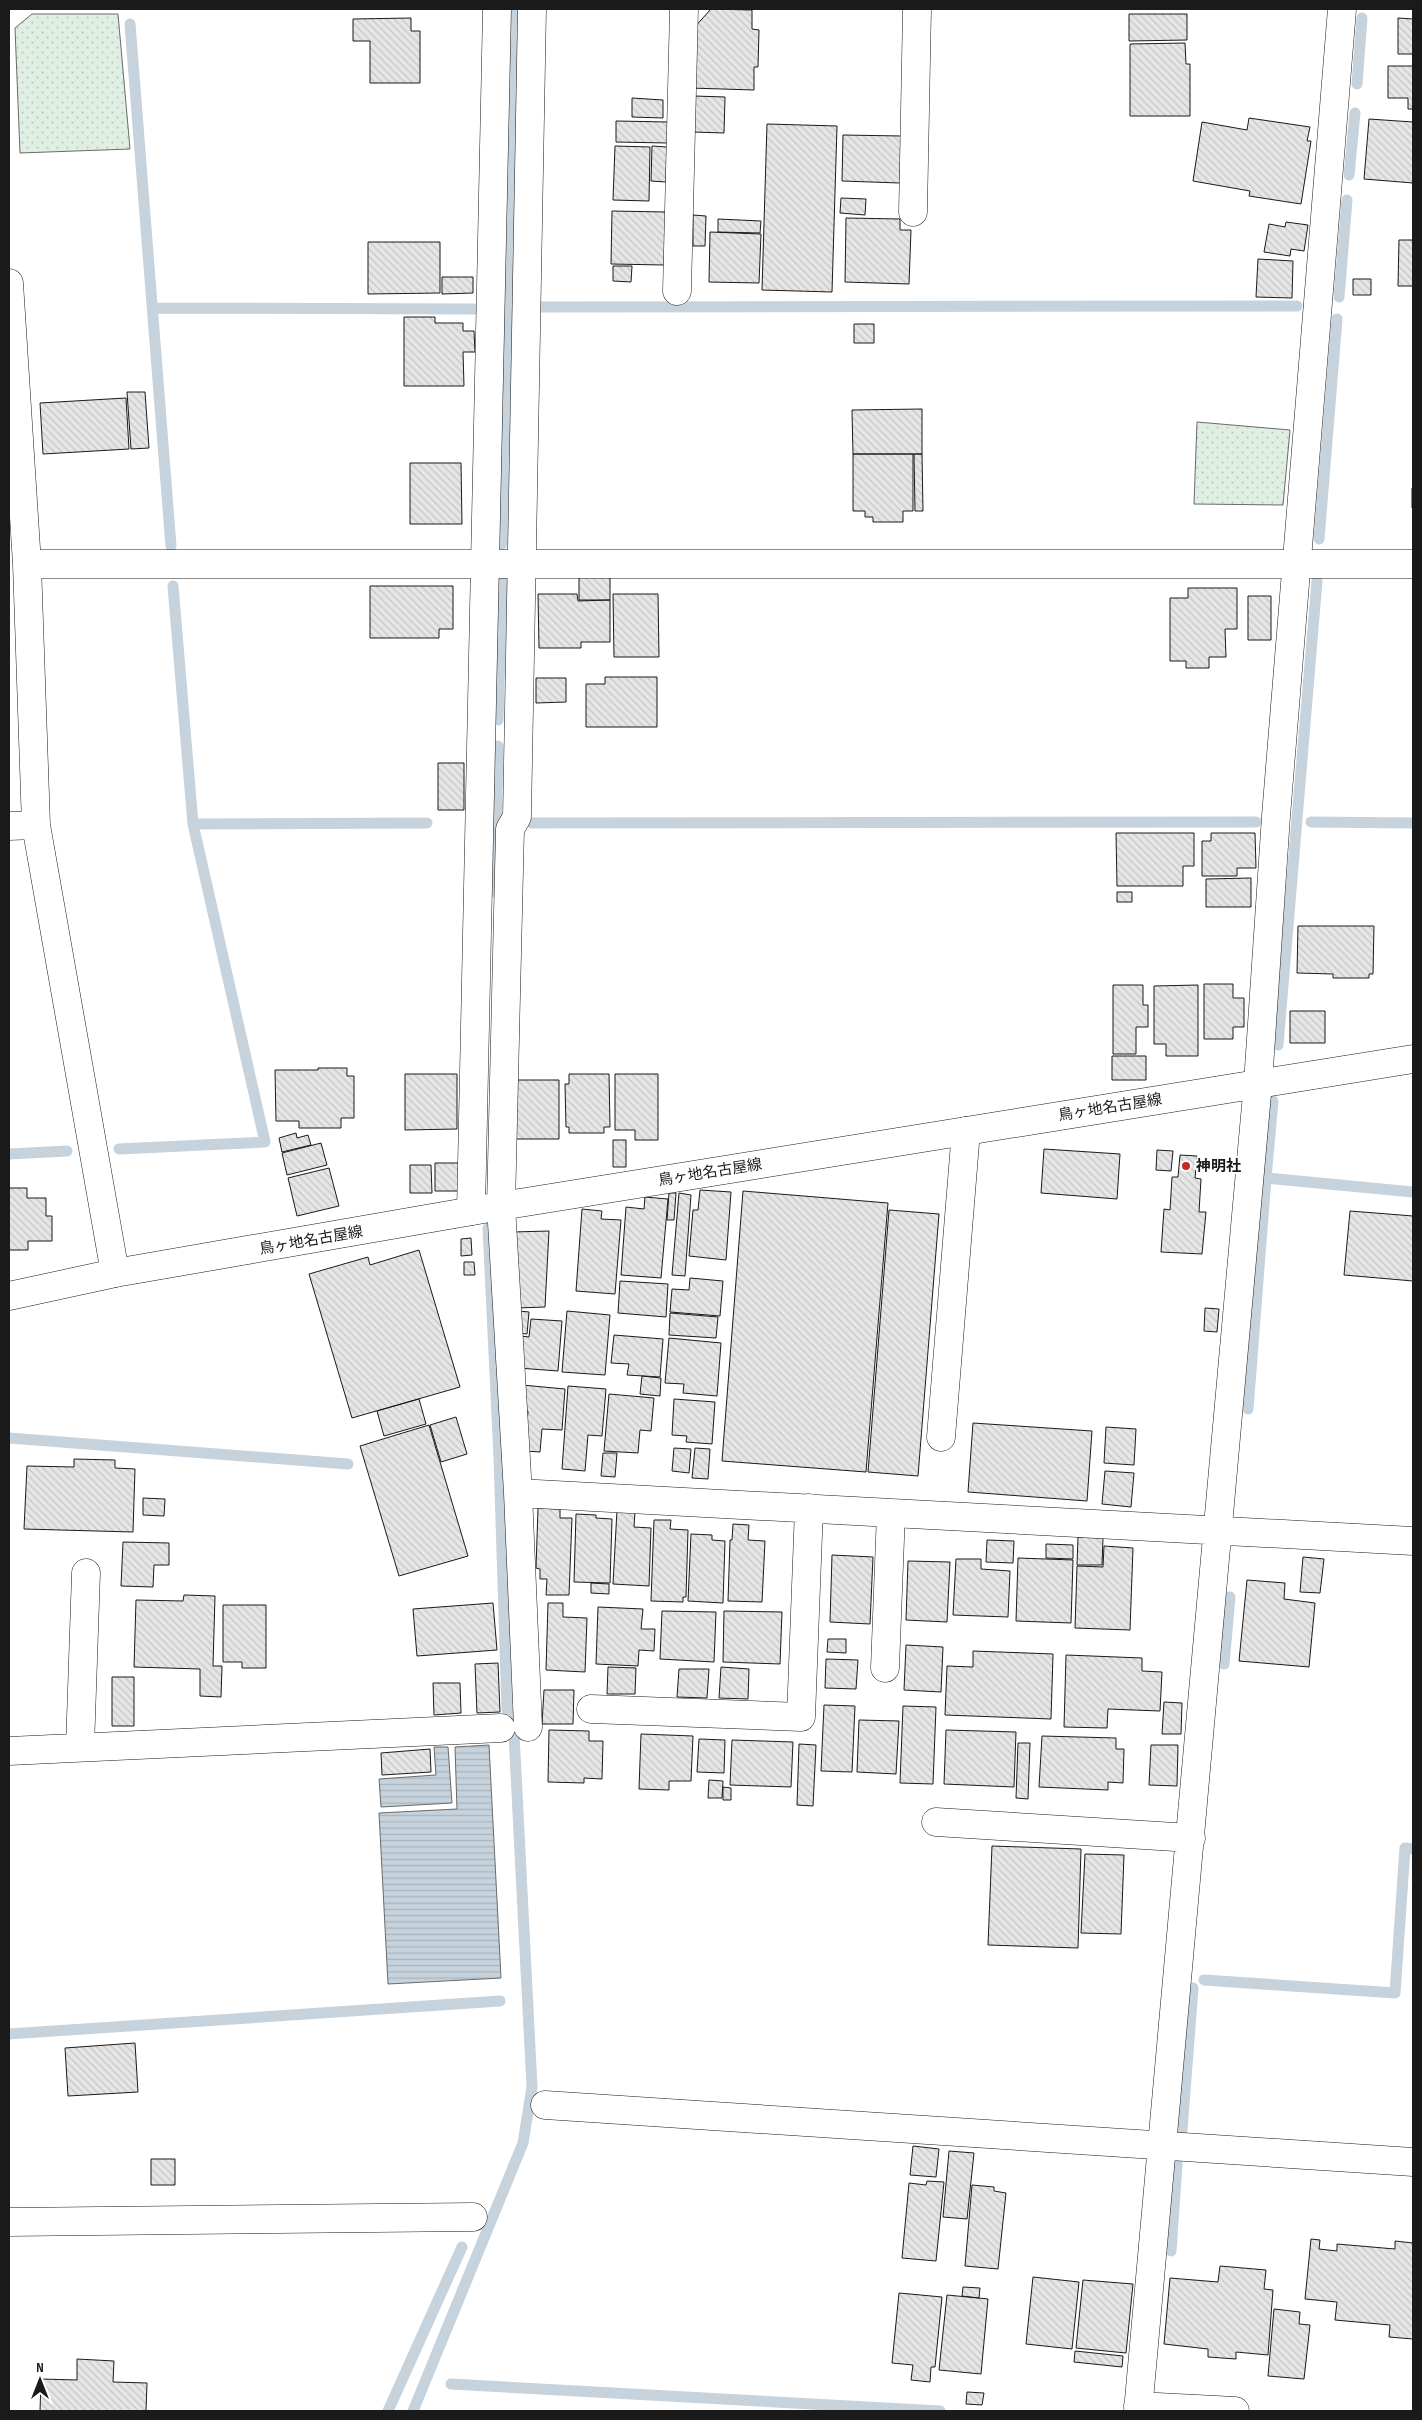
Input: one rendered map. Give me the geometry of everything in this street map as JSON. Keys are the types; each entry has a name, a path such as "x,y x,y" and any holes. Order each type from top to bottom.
{"street":[{"path":"472,1211 497,9"},
{"path":"528,1727 518,1493 500,1206 510,829 517,817 532,9"},
{"path":"678,291 684,9"},
{"path":"913,212 917,9"},
{"path":"1235,2411 1138,2409 1258,1083 1296,565 1342,9"},
{"path":"9,283 27,564 36,825 115,1273"},
{"path":"27,564 1413,564"},
{"path":"9,826 36,825"},
{"name":"鳥ヶ地名古屋線","path":"9,1296 115,1273 500,1206 1413,1059"},
{"path":"941,1437 966,1131"},
{"path":"518,1493 1413,1541"},
{"path":"591,1709 801,1717 809,1508"},
{"path":"885,1668 891,1513"},
{"path":"80,1747 86,1572"},
{"path":"9,1750 501,1728"},
{"path":"936,1822 1191,1838"},
{"path":"545,2105 1413,2162"},
{"path":"9,2222 473,2217"}],"green space":[{"path":"32,14 118,14 130,149 20,153 15,28"},
{"path":"1197,422 1290,430 1283,505 1194,504"}],"shaded area":[{"path":"489,1745 501,1978 388,1984 379,1813 457,1809 455,1747"},
{"path":"434,1747 448,1747 452,1803 381,1807 379,1779 436,1775"}],"building":[{"path":"711,9 752,10 752,29 759,30 758,67 754,67 754,90 690,88 692,30"},
{"path":"1129,14 1187,14 1187,40 1129,41"},
{"path":"411,18 411,31 420,31 420,83 370,83 370,41 353,41 353,19"},
{"path":"1398,18 1413,19 1413,54 1398,54"},
{"path":"1185,43 1186,64 1190,64 1190,116 1130,116 1130,44"},
{"path":"1388,66 1413,66 1413,109 1408,109 1408,98 1388,98"},
{"path":"694,96 725,97 724,133 693,132"},
{"path":"632,98 663,100 663,118 632,117"},
{"path":"1249,118 1310,127 1307,141 1311,141 1301,204 1249,196 1250,191 1193,181 1202,122 1247,130"},
{"path":"1369,119 1413,122 1413,183 1364,179"},
{"path":"616,121 668,122 668,143 616,142"},
{"path":"767,124 837,126 832,292 762,290"},
{"path":"843,135 901,136 900,183 842,181"},
{"path":"615,146 650,147 649,201 613,200"},
{"path":"652,146 667,147 666,182 651,181"},
{"path":"841,198 866,199 865,215 840,213"},
{"path":"612,211 666,212 664,265 611,264"},
{"path":"693,215 706,216 705,246 693,246"},
{"path":"846,218 900,219 900,230 911,230 909,284 845,282"},
{"path":"718,219 761,221 760,233 718,232"},
{"path":"1286,222 1308,225 1304,251 1291,249 1290,256 1264,252 1269,224 1285,227"},
{"path":"710,232 761,234 759,283 709,282"},
{"path":"1399,240 1413,240 1413,286 1398,286"},
{"path":"368,242 440,242 440,293 368,294"},
{"path":"1258,259 1293,261 1292,298 1256,297"},
{"path":"613,266 632,266 631,282 613,281"},
{"path":"442,277 473,277 473,293 442,294"},
{"path":"1353,279 1371,279 1371,295 1353,295"},
{"path":"404,317 435,317 435,323 463,323 463,331 474,331 475,352 463,352 464,386 404,386"},
{"path":"854,324 874,324 874,343 854,343"},
{"path":"127,392 145,392 149,448 131,449"},
{"path":"126,398 129,449 43,454 40,403"},
{"path":"922,409 922,454 853,454 852,410"},
{"path":"853,454 913,454 913,511 903,511 903,522 873,522 873,517 865,517 865,511 853,511"},
{"path":"914,454 922,454 923,511 915,511"},
{"path":"410,463 461,463 462,524 410,524"},
{"path":"1413,488 1413,508 1412,508"},
{"path":"579,577 610,577 610,600 579,600"},
{"path":"370,586 453,586 453,629 439,629 439,638 370,638"},
{"path":"1188,588 1237,588 1237,629 1225,629 1226,657 1209,657 1209,668 1186,668 1186,661 1170,661 1170,598 1188,598"},
{"path":"538,594 577,594 578,601 610,600 610,642 581,642 581,648 539,648"},
{"path":"613,594 658,594 659,657 614,657"},
{"path":"1248,596 1271,596 1271,640 1248,640"},
{"path":"605,677 657,677 657,727 586,727 586,684 605,684"},
{"path":"536,678 566,678 566,702 536,703"},
{"path":"438,763 464,763 464,810 438,810"},
{"path":"1116,833 1194,833 1194,866 1183,866 1183,886 1117,886"},
{"path":"1211,833 1255,833 1256,868 1237,868 1237,876 1202,876 1202,841 1211,841"},
{"path":"1251,878 1251,907 1206,907 1206,879"},
{"path":"1117,892 1132,892 1132,902 1117,902"},
{"path":"1298,926 1374,926 1373,974 1369,974 1369,978 1333,978 1333,974 1297,973"},
{"path":"1204,984 1233,984 1233,998 1244,998 1244,1027 1233,1027 1233,1039 1204,1039"},
{"path":"1113,985 1143,985 1143,1005 1148,1005 1148,1027 1136,1027 1136,1054 1113,1054"},
{"path":"1198,985 1198,1056 1166,1056 1166,1044 1154,1044 1154,986"},
{"path":"1290,1011 1325,1011 1325,1043 1290,1043"},
{"path":"1112,1056 1146,1056 1146,1080 1112,1080"},
{"path":"318,1068 347,1068 347,1076 354,1076 354,1118 341,1118 341,1128 299,1128 299,1121 276,1121 275,1070 318,1070"},
{"path":"405,1074 457,1074 457,1129 405,1130"},
{"path":"569,1074 609,1074 610,1127 604,1127 604,1133 569,1133 569,1127 566,1127 565,1084 569,1084"},
{"path":"615,1074 658,1074 658,1140 635,1140 635,1130 615,1130"},
{"path":"514,1080 559,1080 559,1139 514,1139"},
{"path":"296,1133 297,1138 308,1135 311,1145 282,1152 279,1138"},
{"path":"613,1140 626,1140 626,1167 613,1167"},
{"path":"321,1143 327,1165 287,1175 282,1153"},
{"path":"1044,1149 1120,1154 1117,1199 1041,1193"},
{"path":"1157,1150 1173,1151 1171,1171 1156,1170"},
{"path":"1180,1155 1197,1156 1195,1178 1201,1179 1199,1212 1206,1212 1202,1254 1161,1252 1164,1209 1170,1210 1172,1177 1178,1177"},
{"path":"435,1163 459,1163 459,1191 435,1191"},
{"path":"410,1165 431,1165 432,1193 410,1193"},
{"path":"329,1168 339,1206 297,1216 288,1178"},
{"path":"9,1188 27,1188 27,1198 46,1198 46,1216 52,1216 52,1241 28,1241 28,1250 9,1250"},
{"path":"700,1190 731,1192 726,1260 689,1256 693,1210 698,1210"},
{"path":"743,1191 888,1203 866,1472 722,1461"},
{"path":"669,1193 676,1193 674,1220 667,1220"},
{"path":"679,1193 691,1195 685,1276 672,1275"},
{"path":"645,1197 668,1199 661,1278 621,1275 626,1207 644,1209"},
{"path":"582,1209 602,1211 601,1219 621,1220 615,1294 576,1291"},
{"path":"889,1210 939,1214 918,1476 868,1472"},
{"path":"1350,1211 1413,1216 1413,1281 1344,1275"},
{"path":"549,1231 545,1307 516,1308 513,1232"},
{"path":"471,1238 472,1255 461,1256 461,1239"},
{"path":"419,1250 460,1387 352,1418 309,1274 368,1257 370,1265"},
{"path":"464,1262 474,1262 475,1275 464,1275"},
{"path":"690,1278 723,1281 720,1316 670,1312 672,1289 689,1290"},
{"path":"620,1281 668,1284 666,1317 618,1313"},
{"path":"1205,1308 1219,1309 1217,1332 1204,1331"},
{"path":"519,1311 529,1312 527,1334 517,1333"},
{"path":"567,1311 610,1315 605,1375 562,1372"},
{"path":"670,1313 718,1317 716,1338 669,1335"},
{"path":"531,1319 562,1321 558,1371 518,1368 520,1336 529,1337"},
{"path":"614,1335 663,1339 660,1377 627,1375 629,1364 611,1363"},
{"path":"669,1338 721,1343 717,1396 683,1393 684,1384 665,1383"},
{"path":"642,1376 661,1378 660,1396 640,1394"},
{"path":"522,1385 565,1389 562,1430 542,1429 540,1452 525,1451 528,1411 520,1410"},
{"path":"568,1386 606,1389 602,1436 588,1435 585,1471 562,1469"},
{"path":"609,1394 654,1398 651,1431 640,1430 638,1453 604,1451"},
{"path":"419,1399 426,1424 384,1436 377,1411"},
{"path":"674,1399 715,1402 712,1444 686,1442 687,1436 672,1435"},
{"path":"456,1417 467,1454 441,1462 430,1425"},
{"path":"973,1423 1092,1431 1087,1501 968,1492"},
{"path":"429,1425 468,1556 399,1576 360,1446"},
{"path":"1106,1427 1136,1429 1134,1465 1104,1463"},
{"path":"674,1448 691,1449 689,1473 672,1471"},
{"path":"695,1448 710,1449 708,1479 692,1478"},
{"path":"603,1453 617,1453 615,1477 601,1476"},
{"path":"74,1459 115,1460 115,1468 135,1469 133,1532 24,1529 27,1466 74,1467"},
{"path":"1105,1471 1134,1473 1131,1507 1102,1504"},
{"path":"143,1498 165,1499 164,1516 143,1515"},
{"path":"538,1508 560,1509 560,1518 572,1518 569,1595 546,1595 547,1579 540,1579 540,1569 536,1568"},
{"path":"617,1510 635,1511 634,1527 651,1528 649,1586 613,1584"},
{"path":"576,1514 596,1515 596,1518 612,1519 610,1583 574,1582"},
{"path":"654,1520 671,1520 670,1529 688,1530 686,1597 683,1597 683,1602 651,1601"},
{"path":"733,1524 749,1525 748,1540 765,1541 762,1602 728,1601 730,1540 732,1540"},
{"path":"691,1534 712,1535 712,1540 725,1541 723,1603 688,1601"},
{"path":"1078,1537 1103,1538 1102,1565 1077,1565"},
{"path":"987,1540 1014,1541 1013,1563 986,1562"},
{"path":"123,1542 169,1543 169,1565 154,1565 153,1587 121,1586"},
{"path":"1046,1544 1073,1545 1073,1559 1046,1558"},
{"path":"1104,1546 1133,1548 1130,1630 1075,1628 1077,1566 1103,1567"},
{"path":"832,1555 873,1557 870,1624 830,1622"},
{"path":"1303,1557 1324,1559 1320,1593 1300,1592"},
{"path":"1018,1558 1073,1560 1071,1623 1016,1621"},
{"path":"956,1559 981,1559 981,1569 1010,1571 1008,1617 953,1615"},
{"path":"908,1561 950,1562 947,1622 906,1620"},
{"path":"1247,1580 1285,1583 1284,1599 1315,1603 1309,1667 1239,1661"},
{"path":"591,1583 609,1584 609,1594 591,1593"},
{"path":"184,1595 215,1596 213,1666 222,1666 221,1697 200,1696 200,1669 134,1667 136,1600 183,1601"},
{"path":"493,1603 497,1650 417,1656 413,1609"},
{"path":"548,1603 563,1603 563,1617 587,1618 585,1672 546,1670"},
{"path":"223,1605 266,1605 266,1668 242,1668 242,1662 223,1662"},
{"path":"598,1607 643,1609 641,1629 655,1629 654,1651 639,1650 638,1666 596,1664"},
{"path":"662,1611 716,1612 714,1662 660,1659"},
{"path":"724,1611 782,1612 780,1664 723,1662"},
{"path":"828,1639 846,1639 846,1653 827,1652"},
{"path":"906,1645 943,1647 941,1692 904,1690"},
{"path":"973,1651 1053,1654 1051,1719 945,1715 947,1666 973,1667"},
{"path":"1066,1655 1142,1658 1142,1671 1162,1672 1160,1711 1108,1709 1107,1728 1064,1727"},
{"path":"826,1659 858,1660 856,1689 825,1688"},
{"path":"498,1663 500,1712 477,1713 475,1664"},
{"path":"608,1667 636,1668 635,1694 607,1694"},
{"path":"721,1667 749,1669 748,1699 719,1698"},
{"path":"679,1669 709,1669 707,1698 677,1697"},
{"path":"112,1677 134,1677 134,1726 112,1726"},
{"path":"433,1683 460,1683 461,1713 434,1715"},
{"path":"544,1690 574,1690 573,1724 542,1724"},
{"path":"1164,1702 1182,1703 1181,1734 1162,1734"},
{"path":"824,1705 855,1706 852,1772 821,1771"},
{"path":"903,1706 936,1707 933,1784 900,1783"},
{"path":"859,1720 899,1721 896,1774 857,1772"},
{"path":"549,1730 589,1731 589,1741 603,1741 602,1779 584,1778 584,1783 548,1782"},
{"path":"946,1730 1016,1732 1014,1787 944,1784"},
{"path":"641,1734 693,1736 691,1781 669,1781 669,1790 639,1789"},
{"path":"1042,1736 1116,1738 1116,1749 1124,1749 1123,1783 1108,1782 1108,1790 1039,1787"},
{"path":"699,1739 725,1740 724,1773 697,1772"},
{"path":"732,1740 793,1742 791,1787 730,1785"},
{"path":"1018,1743 1030,1743 1028,1799 1016,1798"},
{"path":"799,1744 816,1745 813,1806 797,1805"},
{"path":"1151,1745 1178,1745 1177,1786 1149,1785"},
{"path":"430,1749 431,1772 382,1775 381,1753"},
{"path":"709,1780 723,1781 722,1798 708,1798"},
{"path":"723,1787 731,1788 731,1800 723,1800"},
{"path":"992,1846 1081,1849 1078,1948 988,1945"},
{"path":"1085,1854 1124,1855 1121,1934 1081,1933"},
{"path":"135,2043 138,2092 68,2096 65,2048"},
{"path":"913,2146 939,2149 936,2177 910,2175"},
{"path":"949,2151 974,2153 967,2219 943,2217"},
{"path":"151,2159 175,2159 175,2185 151,2185"},
{"path":"927,2181 944,2182 936,2261 902,2258 909,2183 926,2185"},
{"path":"972,2185 994,2187 994,2191 1006,2193 998,2269 965,2266"},
{"path":"1311,2239 1320,2240 1319,2249 1337,2251 1337,2244 1395,2249 1395,2241 1413,2243 1413,2339 1389,2337 1390,2325 1335,2320 1337,2302 1305,2299"},
{"path":"1220,2266 1266,2270 1264,2289 1273,2290 1268,2355 1236,2352 1236,2359 1208,2357 1208,2349 1164,2344 1170,2278 1218,2282"},
{"path":"1033,2277 1079,2282 1072,2349 1026,2344"},
{"path":"1083,2280 1133,2284 1126,2353 1076,2348"},
{"path":"963,2287 980,2288 979,2298 962,2296"},
{"path":"899,2293 942,2297 935,2367 931,2367 930,2382 911,2380 913,2365 892,2363"},
{"path":"947,2295 988,2299 981,2374 939,2370"},
{"path":"1274,2309 1300,2312 1299,2324 1310,2325 1304,2379 1268,2376"},
{"path":"1075,2351 1123,2356 1122,2367 1074,2362"},
{"path":"77,2359 114,2361 113,2382 147,2383 146,2411 40,2411 41,2379 77,2380"},
{"path":"967,2392 984,2393 982,2405 966,2404"}],"waterway":[{"path":"502,544 514,15"},
{"path":"1357,84 1362,18"},
{"path":"130,24 171,546"},
{"path":"1349,175 1355,113"},
{"path":"1339,297 1347,200"},
{"path":"539,307 1297,306"},
{"path":"154,308 474,309"},
{"path":"1319,539 1337,319"},
{"path":"1278,1045 1317,581"},
{"path":"498,720 502,582"},
{"path":"119,1149 265,1142 193,824 173,586"},
{"path":"495,892 498,746"},
{"path":"532,823 1256,822"},
{"path":"1311,822 1413,823"},
{"path":"193,824 427,823"},
{"path":"1266,1178 1273,1101"},
{"path":"9,1154 67,1151"},
{"path":"1248,1409 1266,1178 1413,1192"},
{"path":"413,2411 523,2143 532,2087 514,1734 507,1709 499,1457 488,1228"},
{"path":"9,1438 348,1464"},
{"path":"1224,1664 1230,1597"},
{"path":"1204,1980 1395,1993 1405,1848 1413,1849"},
{"path":"1182,2130 1193,1988"},
{"path":"9,2034 500,2001"},
{"path":"1171,2251 1177,2164"},
{"path":"388,2411 462,2247"},
{"path":"451,2384 940,2411"}],"place":[{"name":"神明社","path":"1186,1166"}]}
